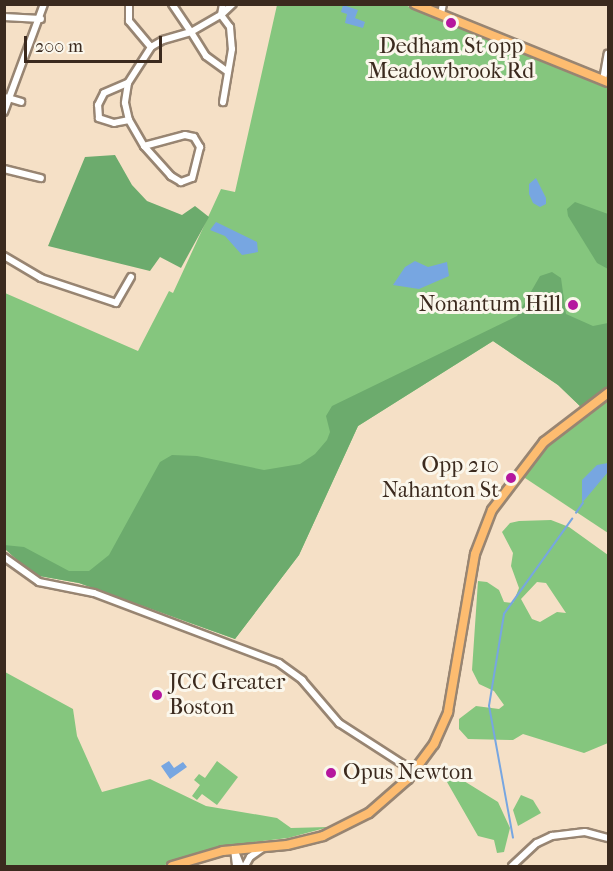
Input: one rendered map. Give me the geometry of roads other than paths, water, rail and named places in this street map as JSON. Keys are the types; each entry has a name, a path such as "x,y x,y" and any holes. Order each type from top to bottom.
{"main road":[{"path":"416,4 606,81"},
{"path":"172,867 234,849 308,840 349,824 383,802 415,772 439,735 451,703 475,554 492,510 543,442 609,393"}],"street":[{"path":"4,112 7,97 41,19 44,4"},
{"path":"129,4 129,21 151,46"},
{"path":"171,4 206,56 228,72"},
{"path":"223,4 221,15 232,32 223,102"},
{"path":"144,146 185,135 194,137 200,147 192,178 184,182 171,176 144,146 129,120 125,103 128,82 151,46 191,32 221,15 232,4"},
{"path":"441,14 443,4"},
{"path":"4,17 41,19"},
{"path":"606,81 609,53"},
{"path":"128,82 104,93 97,112 104,121 129,120"},
{"path":"7,97 21,102"},
{"path":"4,169 41,178"},
{"path":"4,256 41,278 116,303 131,277"},
{"path":"4,557 39,582 98,595 279,663 302,680 339,723 415,772"},
{"path":"512,867 537,843 552,836 585,832 609,838"},
{"path":"234,849 243,867 252,855 264,847"},
{"path":"234,849 236,867"}],"water":[{"path":"343,5 358,10 355,18 365,22 363,28 345,23 347,14 341,12"},
{"path":"536,178 546,198 546,204 540,207 533,203 529,194 529,184"},
{"path":"216,222 257,242 258,252 242,255 225,236 210,230"},
{"path":"415,261 428,267 447,262 449,276 419,289 393,285 405,267"},
{"path":"608,463 608,472 582,503 582,480 597,465"},
{"path":"169,761 174,768 183,762 187,767 170,779 161,766"}],"waterway":[{"path":"576,513 583,503"},
{"path":"513,838 489,706 504,614 572,519"}],"place":[{"name":"Dedham St opp Meadowbrook Rd","path":"451,23"},
{"name":"Nonantum Hill","path":"573,305"},
{"name":"Opp 210 Nahanton St","path":"511,478"},
{"name":"JCC Greater Boston","path":"157,695"},
{"name":"Opus Newton","path":"331,773"}]}
